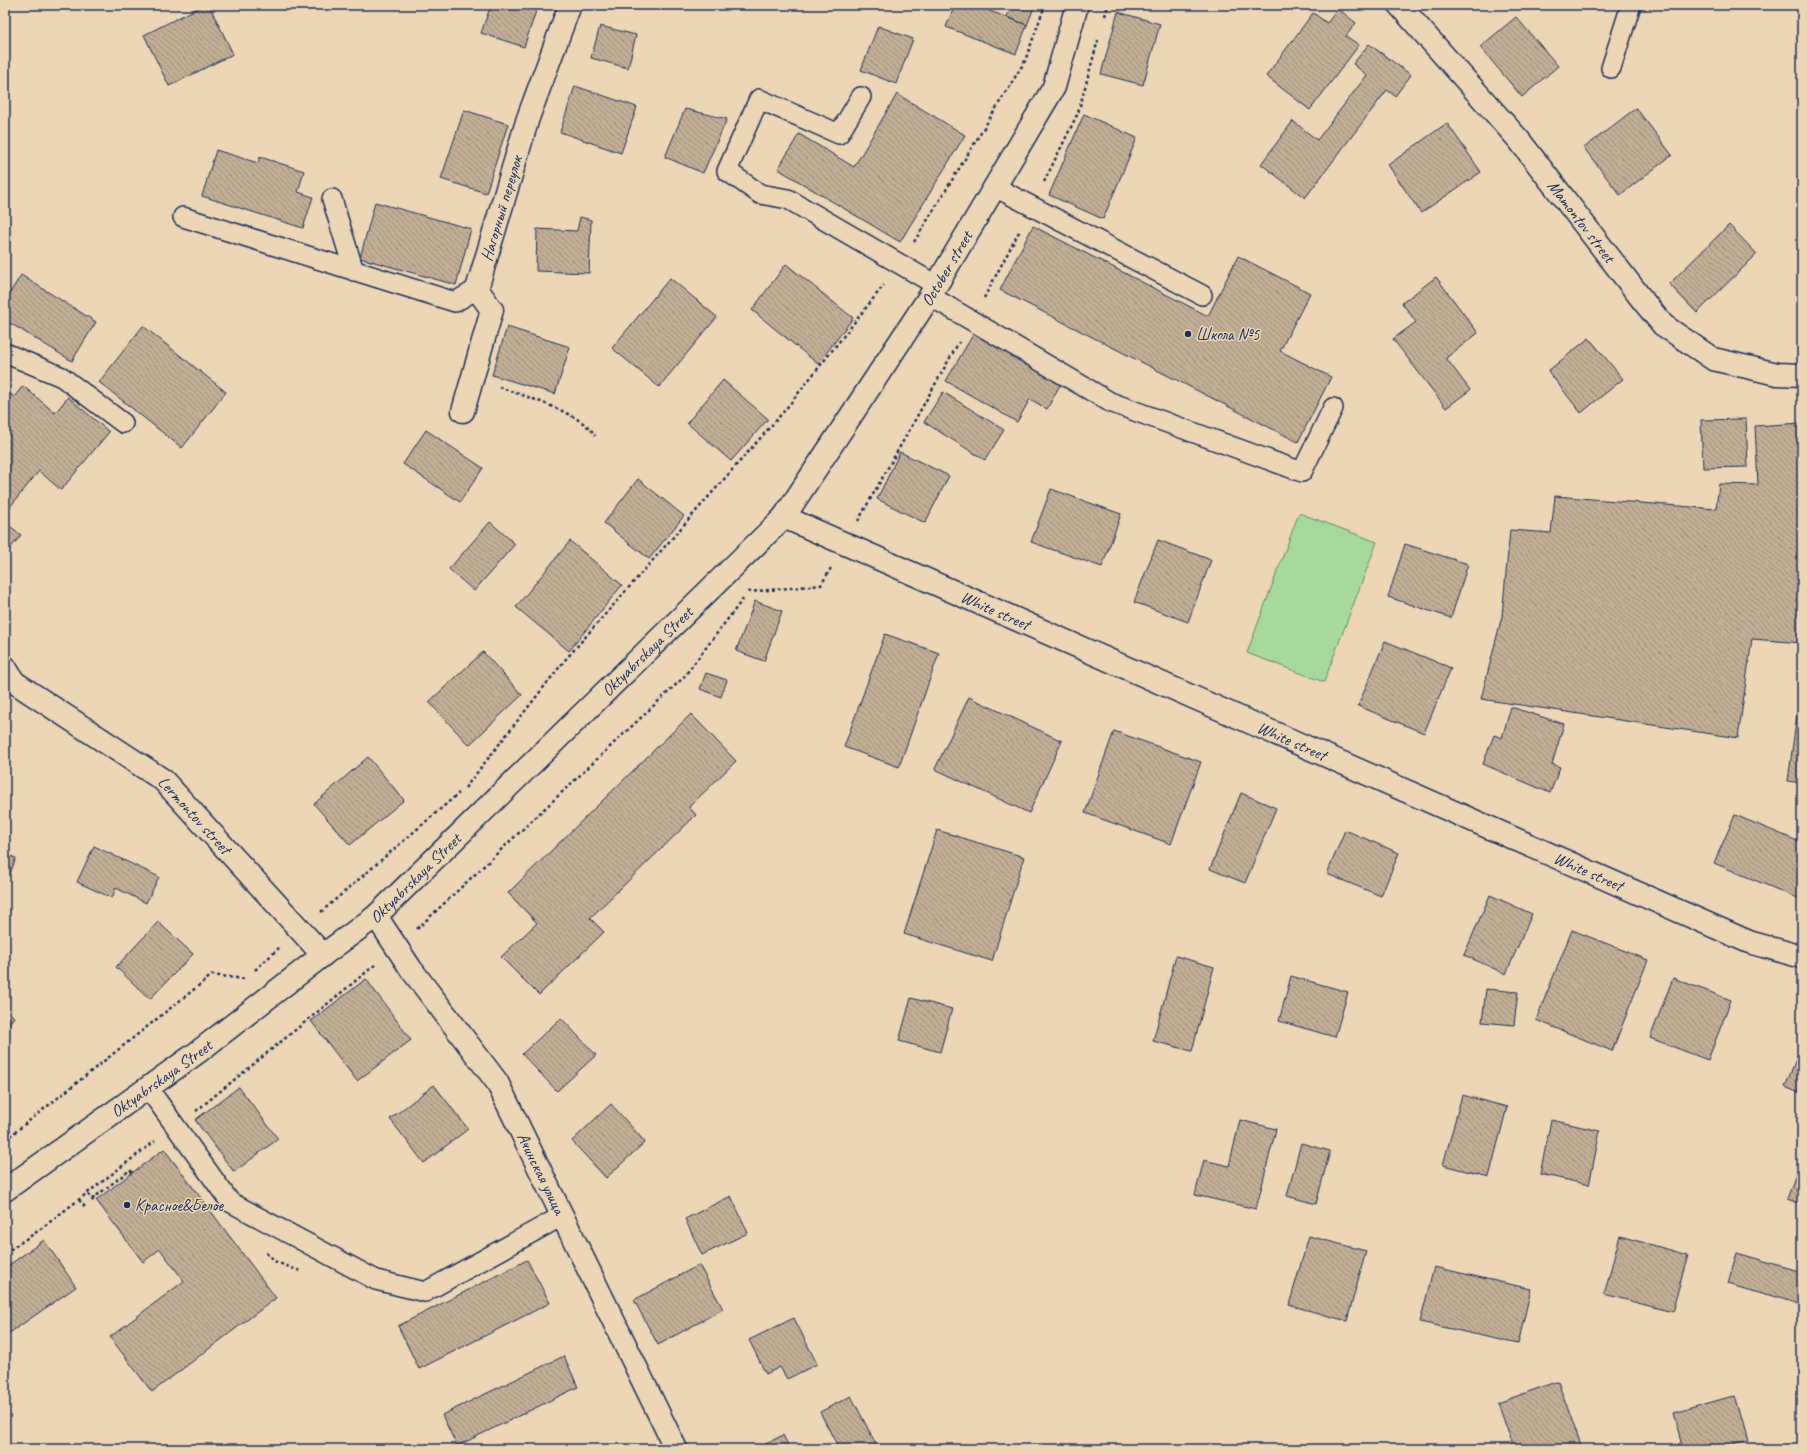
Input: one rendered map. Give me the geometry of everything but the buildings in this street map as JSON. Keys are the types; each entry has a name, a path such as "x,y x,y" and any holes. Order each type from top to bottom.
{"street":[{"name":"Нагорный переулок","path":"477,289 528,118 570,5"},
{"name":"October street","path":"784,517 933,291 1054,87 1077,5"},
{"name":"Mamontov street","path":"1399,5 1519,140 1663,325 1713,358 1777,374 1802,375"},
{"path":"463,411 492,310 477,289"},
{"name":"White street","path":"784,517 1749,942 1802,957"},
{"name":"Oktyabrskaya Street","path":"5,1190 198,1052 376,916 784,517"},
{"name":"Lermontov street","path":"5,667 14,682 163,780 292,937"},
{"name":"Ачинская улица","path":"376,916 411,969 497,1082 676,1449"},
{"path":"292,937 323,955"}],"lane":[{"path":"1611,68 1631,5"},
{"path":"861,97 839,134 759,99 727,171 760,194 788,199 900,264 972,321 1110,402 1302,472 1333,408"},
{"path":"995,186 1202,295"},
{"path":"332,199 354,271"},
{"path":"183,217 455,302 477,289"},
{"path":"5,353 62,377 123,423"},
{"path":"148,1088 230,1202 376,1280 425,1292 562,1216"}],"path":[{"path":"5,1140 212,975 244,980 464,789 565,660 785,410 900,264 1025,61 1045,5"},
{"path":"1104,20 1108,5"},
{"path":"845,544 972,321 1033,206 1078,113 1099,36"},
{"path":"472,378 560,410 592,430 595,436"},
{"path":"92,1199 130,1170 132,1173"},
{"path":"88,1194 94,1202"},
{"path":"79,1200 86,1208"}],"green space":[{"path":"1299,513 1377,542 1324,682 1247,653"}],"place":[{"name":"Школа №5","path":"1188,334"},
{"name":"Красное&Белое","path":"127,1205"}]}
